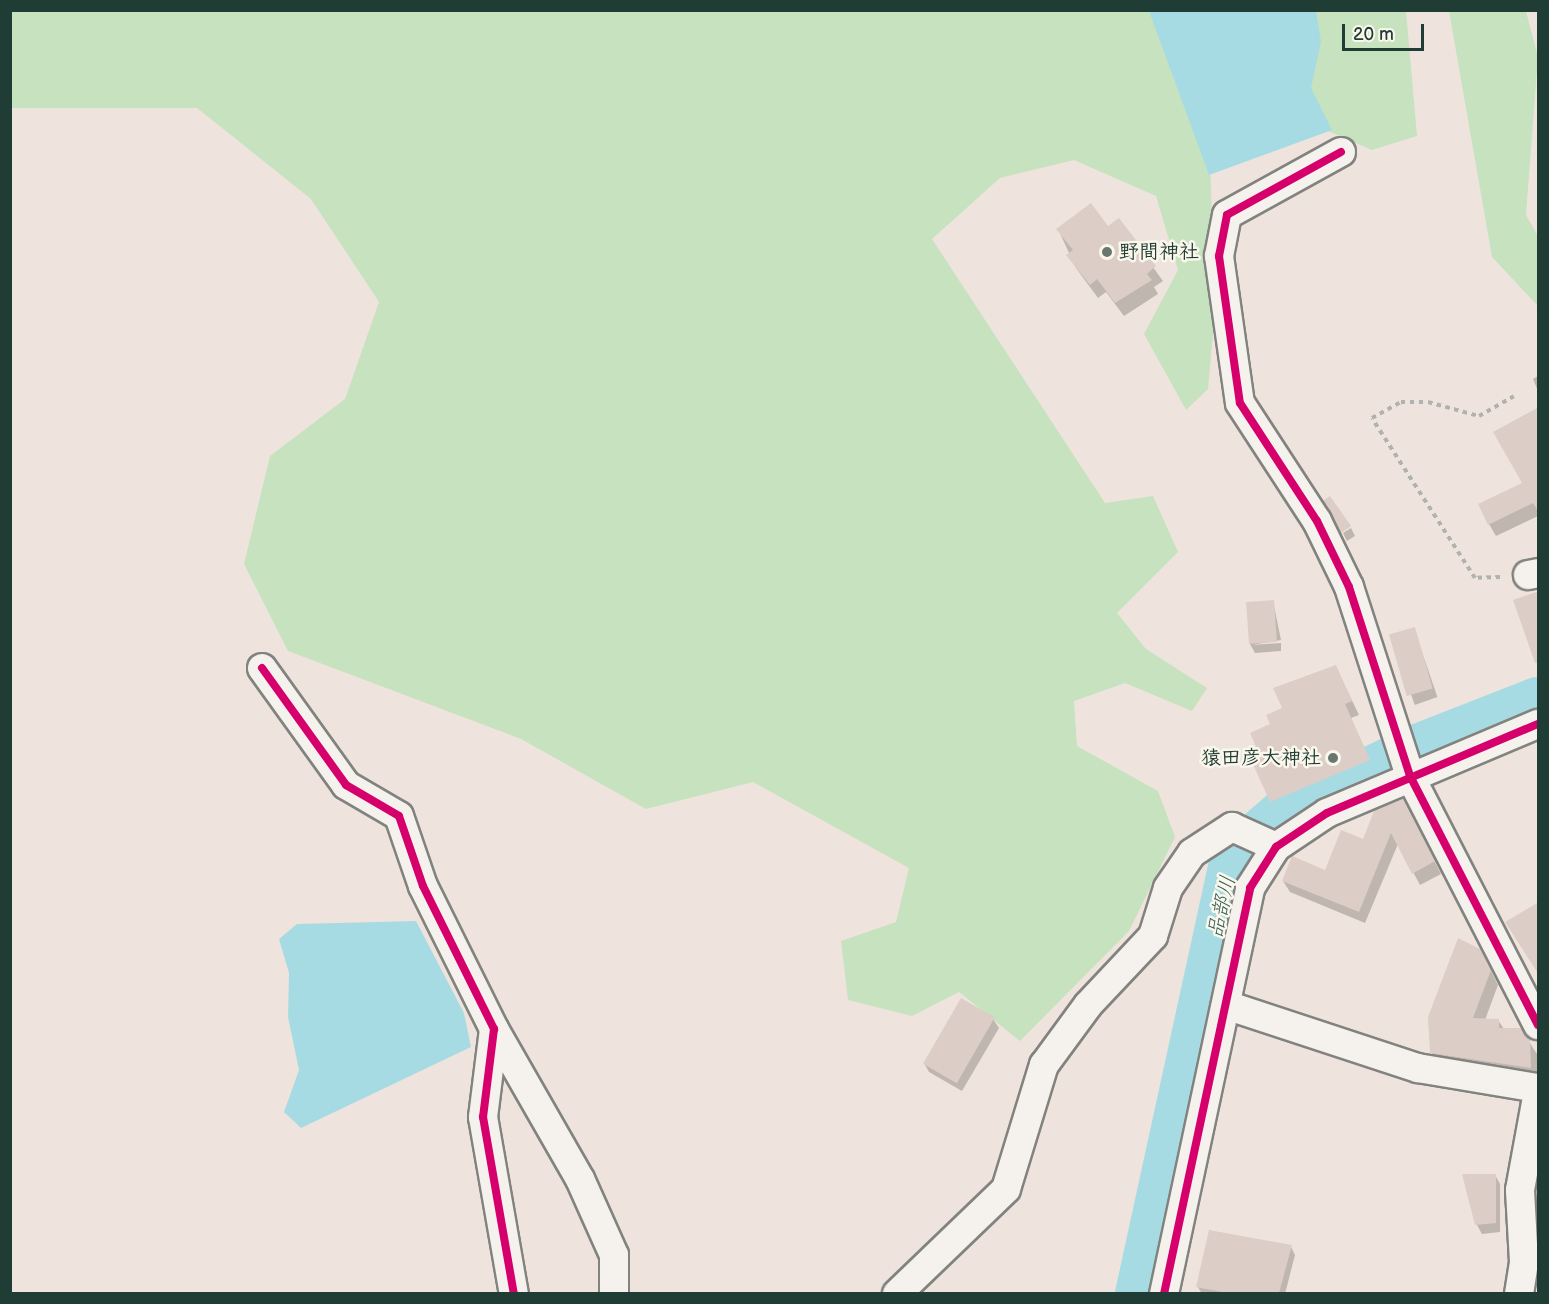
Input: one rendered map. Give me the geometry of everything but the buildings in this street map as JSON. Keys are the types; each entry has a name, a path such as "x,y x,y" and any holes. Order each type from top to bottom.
{"street":[{"path":"1341,152 1227,215 1219,256 1240,403 1317,521 1349,587 1410,776 1539,1025"},
{"path":"262,668 346,785 399,816 423,886 494,1029 580,1179 614,1255 614,1293"},
{"path":"1164,1293 1250,888 1276,847 1327,813 1410,776 1539,724"},
{"path":"897,1293 1006,1189 1044,1065 1088,1005 1153,936 1168,888 1192,854 1232,827 1276,847"},
{"path":"1226,1005 1418,1068 1539,1090 1520,1190 1524,1262 1519,1293"},
{"path":"494,1029 483,1117 514,1293"}],"path":[{"path":"1514,396 1479,416 1428,402 1401,402 1372,418 1475,578 1533,574"}],"green space":[{"path":"10,11 1177,11 1208,99 1215,312 1208,389 1186,410 1144,334 1178,270 1156,196 1074,160 1000,178 932,239 1105,503 1153,496 1178,552 1117,613 1146,649 1207,688 1192,711 1125,683 1074,701 1077,746 1158,791 1175,837 1129,931 1020,1041 959,992 912,1016 848,1000 841,941 896,922 909,868 753,782 646,809 521,739 288,651 244,564 270,456 345,399 379,302 311,199 197,108 11,108"},
{"path":"1270,11 1406,11 1417,136 1372,150 1296,117"},
{"path":"1449,11 1526,11 1538,57 1526,215 1538,236 1538,306 1492,257"}],"water":[{"path":"1149,11 1316,11 1321,42 1311,88 1332,130 1209,175"},
{"path":"416,921 464,1013 471,1047 301,1128 284,1112 299,1070 288,1017 289,973 279,939 297,924"}],"waterway":[{"name":"品部川","path":"1140,1294 1236,855 1287,811 1420,748 1538,702"}],"cycle path":[{"path":"1341,152 1227,215 1219,256 1240,403 1317,521 1349,587 1410,776 1538,1025"},
{"path":"262,668 346,785 399,816 423,886 494,1029 483,1117 514,1294"},
{"path":"1164,1294 1250,888 1276,847 1327,813 1538,724"}],"place":[{"name":"野間神社","path":"1107,252"},
{"name":"猿田彦大神社","path":"1333,758"}]}
